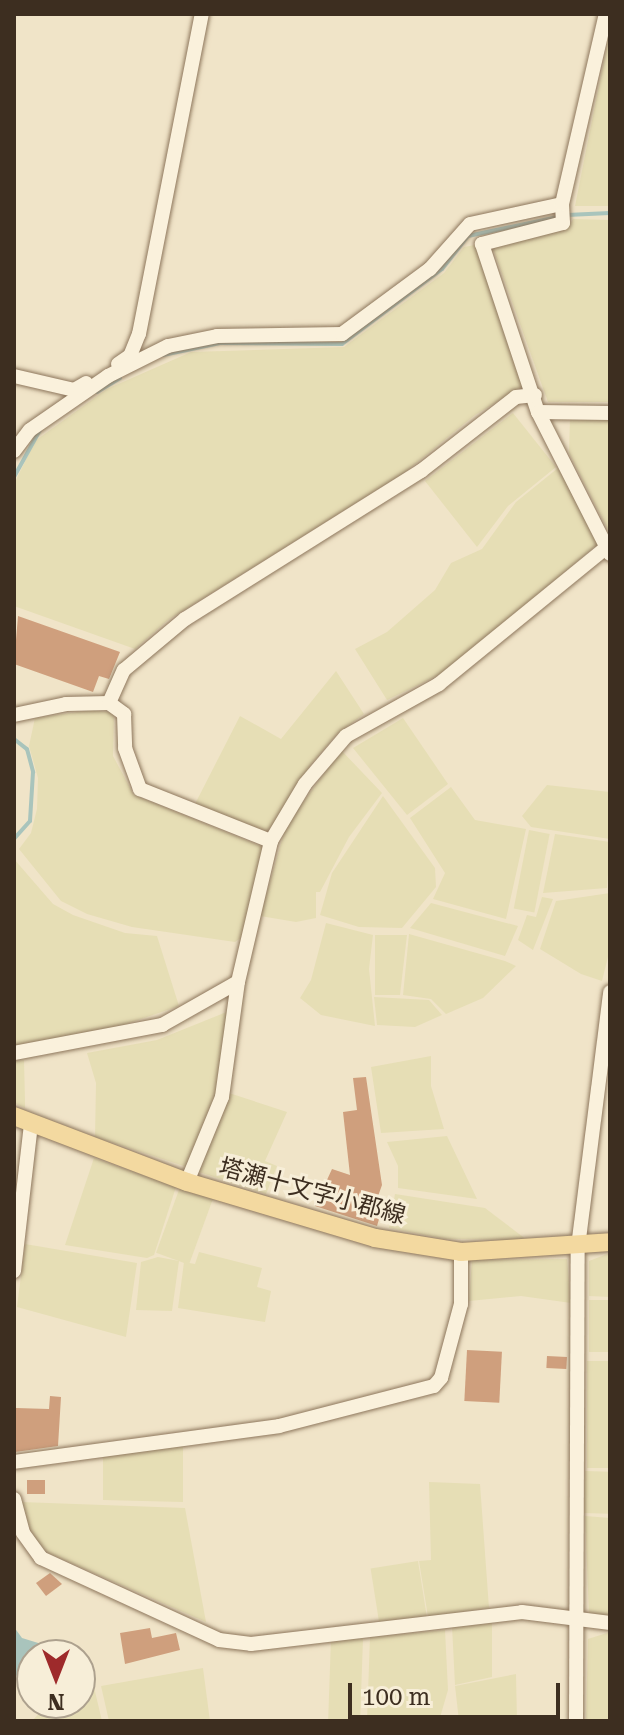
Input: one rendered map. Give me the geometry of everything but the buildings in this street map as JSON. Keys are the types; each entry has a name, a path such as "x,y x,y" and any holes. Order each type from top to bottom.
{"main road":[{"name":"塔瀬十文字小郡線","path":"22,1120 187,1182 375,1238 461,1252 578,1247 610,1242"}],"street":[{"path":"14,451 30,430 130,356 139,334 202,14"},
{"path":"187,1182 222,1097 238,982 271,841 305,784 346,736 439,684 608,551 538,412 535,395 482,244 563,223 567,219 562,204 606,14"},
{"path":"14,376 74,390 168,346 217,336 342,334 430,269 470,224 562,204"},
{"path":"109,703 124,670 185,619 421,471 516,397 535,395"},
{"path":"538,412 610,413"},
{"path":"14,715 66,704 109,703 124,714 125,748 140,789 271,841"},
{"path":"14,1053 162,1025 238,982"},
{"path":"576,1721 578,1247 610,992"},
{"path":"14,1271 22,1120"},
{"path":"14,1462 279,1426 434,1386 441,1378 461,1304 461,1252"},
{"path":"14,1499 23,1533 41,1558 219,1640 251,1644 522,1612 553,1613 578,1623 610,1623"}],"shaded area":[{"path":"610,30 610,206 575,206"},
{"path":"573,219 610,220 610,402 548,402 491,243 568,227"},
{"path":"475,245 525,385 475,415 404,473 168,620 135,649 14,606 14,484 35,441 107,389 191,352 344,347 444,273 464,247"},
{"path":"513,413 556,467 508,506 477,547 425,481"},
{"path":"570,418 610,419 610,534 569,453"},
{"path":"558,468 599,543 447,671 387,700 355,649 387,632 435,590 451,563 482,549 516,502"},
{"path":"336,671 364,714 337,734 312,763 265,833 195,804 240,716 281,739"},
{"path":"91,710 114,713 113,756 134,795 265,848 242,937 235,942 132,927 87,914 61,901 19,849 31,833 37,809 38,778 29,746 35,718"},
{"path":"403,718 448,784 407,815 353,748"},
{"path":"341,750 382,793 349,837 320,892 316,892 316,918 296,922 260,916 286,826"},
{"path":"547,785 610,792 610,839 531,827 522,816"},
{"path":"451,787 475,820 526,829 506,919 433,899 445,873 410,818"},
{"path":"383,796 435,868 436,887 402,928 359,927 320,915 332,873"},
{"path":"529,830 550,834 534,913 514,909"},
{"path":"555,834 610,842 607,888 543,893"},
{"path":"14,859 53,904 73,915 125,933 157,936 179,1006 112,1029 14,1046"},
{"path":"610,893 610,949 602,981 581,974 540,949 556,901"},
{"path":"542,897 553,899 533,950 518,940 527,915 536,917"},
{"path":"431,903 518,926 505,956 410,928"},
{"path":"326,923 373,935 369,969 375,1026 321,1015 300,998 311,980"},
{"path":"409,934 516,966 483,998 446,1014 431,999 403,995"},
{"path":"375,935 407,935 400,995 375,995"},
{"path":"374,997 429,1000 442,1015 415,1027 377,1025"},
{"path":"229,1011 215,1102 187,1167 95,1137 96,1083 87,1053 157,1040"},
{"path":"431,1056 431,1086 444,1129 381,1133 371,1067"},
{"path":"24,1060 25,1108 14,1103 14,1061"},
{"path":"229,1093 287,1112 265,1161 277,1166 266,1194 199,1172"},
{"path":"447,1136 477,1199 398,1188 398,1166 387,1142"},
{"path":"94,1158 176,1187 154,1255 147,1258 65,1245"},
{"path":"180,1187 213,1199 189,1265 156,1253"},
{"path":"395,1194 485,1208 527,1240 445,1239 389,1228"},
{"path":"25,1244 137,1263 126,1337 17,1307"},
{"path":"199,1252 262,1268 257,1287 271,1291 265,1322 178,1308 184,1262 195,1264"},
{"path":"610,1253 610,1297 589,1296 589,1261"},
{"path":"158,1257 179,1261 172,1311 136,1310 141,1262"},
{"path":"567,1259 571,1303 521,1296 469,1301 472,1260"},
{"path":"589,1300 610,1300 610,1352 589,1352"},
{"path":"587,1361 610,1361 610,1468 587,1468"},
{"path":"183,1445 183,1502 103,1500 103,1456"},
{"path":"585,1471 610,1472 609,1514 584,1513"},
{"path":"429,1482 480,1484 489,1608 428,1617 419,1561 431,1560"},
{"path":"21,1502 185,1508 206,1622 48,1553 30,1533"},
{"path":"585,1516 610,1518 610,1618 589,1614"},
{"path":"418,1561 427,1618 380,1626 371,1569"},
{"path":"492,1622 492,1677 455,1685 452,1626"},
{"path":"445,1630 448,1690 439,1721 367,1721 370,1637"},
{"path":"610,1632 610,1721 586,1721 588,1639"},
{"path":"331,1638 363,1639 360,1721 328,1720"},
{"path":"203,1668 210,1721 109,1721 101,1686"},
{"path":"516,1674 517,1721 459,1721 455,1686"},
{"path":"96,1696 102,1721 32,1721 96,1719"}],"water":[{"path":"14,1627 25,1639 16,1639 14,1679"}],"waterway":[{"path":"567,215 610,213"},
{"path":"163,355 220,343 342,344 442,269 468,236 558,217"},
{"path":"97,392 120,378"},
{"path":"14,477 40,430"},
{"path":"14,739 27,749 33,772 30,821 14,839"}]}
